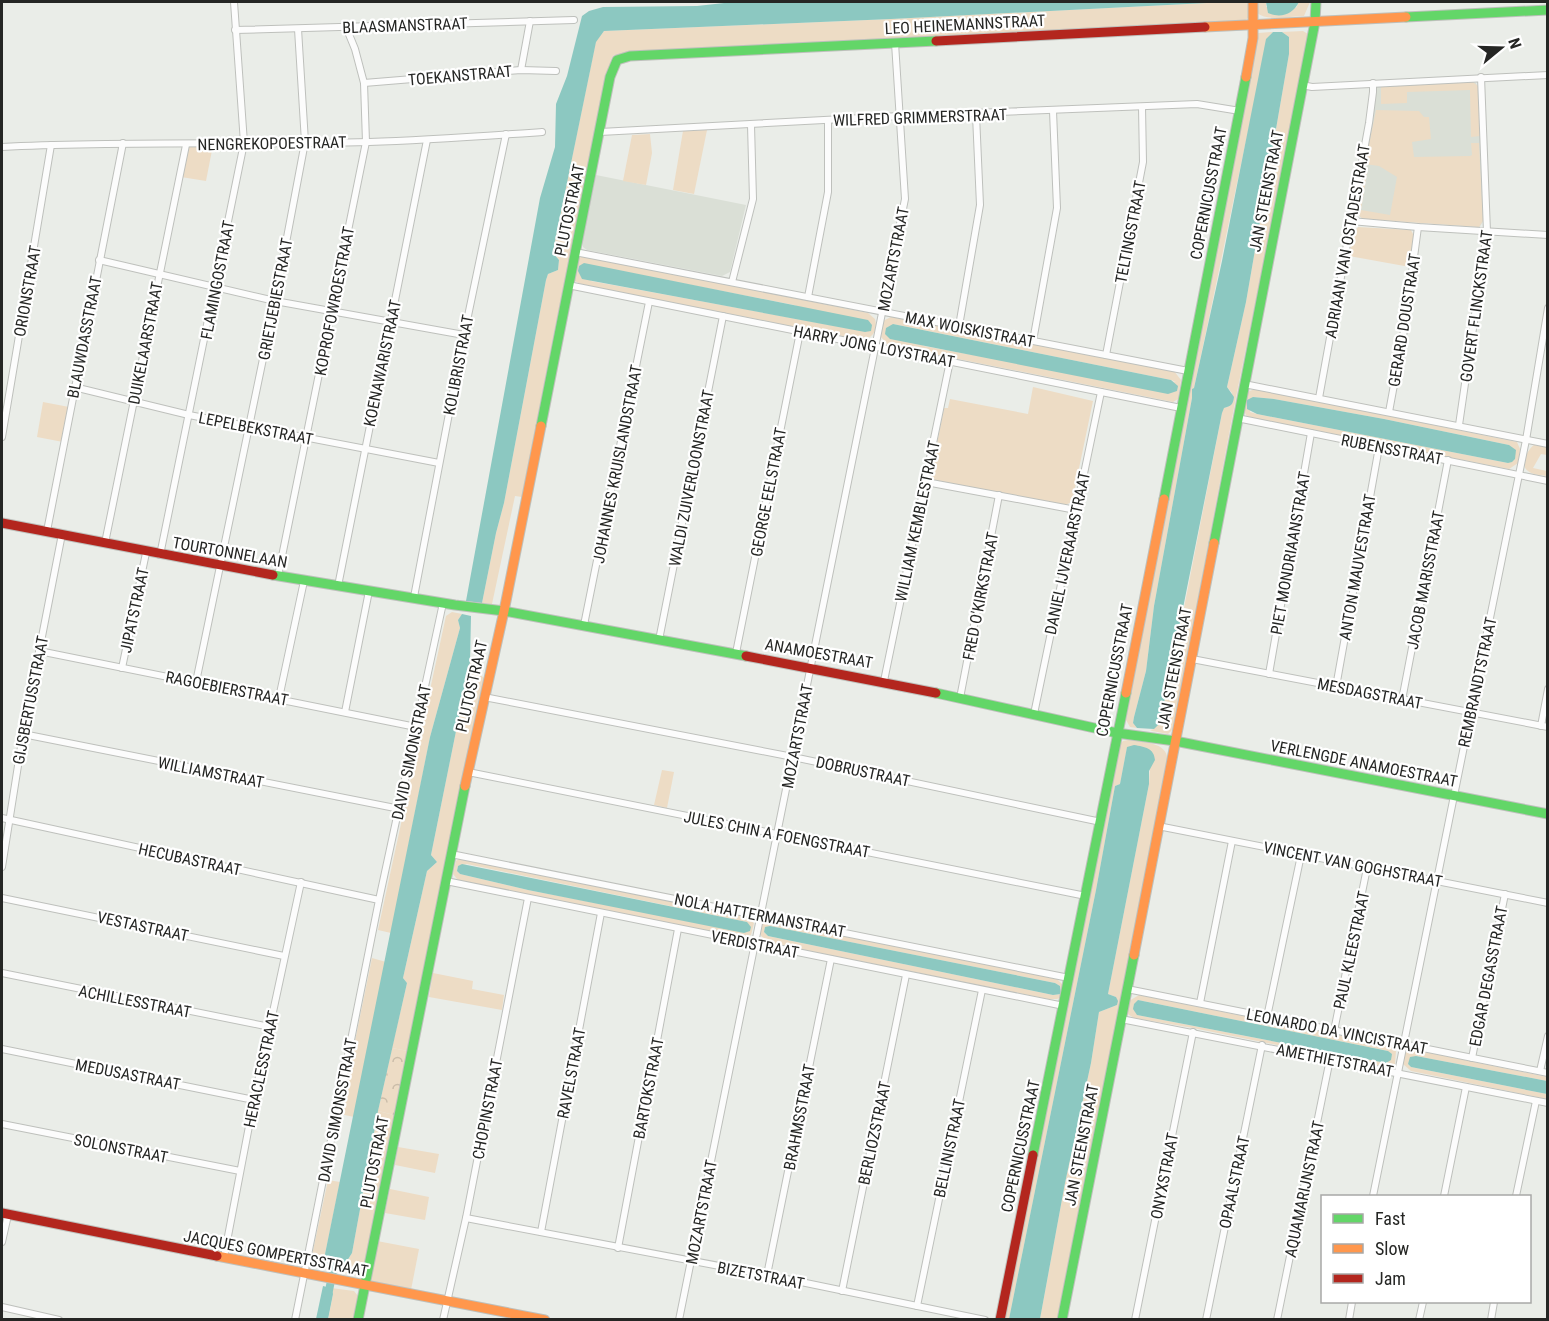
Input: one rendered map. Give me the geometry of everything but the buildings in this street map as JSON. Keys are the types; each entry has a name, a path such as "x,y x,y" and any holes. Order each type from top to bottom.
{"street":[{"name":"FLAMINGOSTRAAT","path":"160,555 244,143 234,2"},
{"name":"COPERNICUSSTRAAT","path":"1000,1320 1101,822 1180,408 1240,111 1253,38 1253,2"},
{"name":"JAN STEENSTRAAT","path":"1062,1320 1315,22 1316,2"},
{"name":"LEO HEINEMANNSTRAAT","path":"617,60 630,56 1548,10"},
{"name":"BLAASMANSTRAAT","path":"235,30 574,20"},
{"path":"521,70 530,21"},
{"name":"KOPROFOWROESTRAAT","path":"278,576 366,142 364,83 355,49 346,27"},
{"name":"GRIETJEBIESTRAAT","path":"196,682 275,301 305,142 298,28"},
{"name":"MOZARTSTRAAT","path":"679,1320 905,199 895,43"},
{"name":"PLUTOSTRAAT","path":"358,1320 360,1285 504,611 610,77 617,60"},
{"name":"TOEKANSTRAAT","path":"364,83 521,70 556,71"},
{"path":"1302,85 1312,87 1548,75"},
{"name":"GOVERT FLINCKSTRAAT","path":"1459,425 1487,232 1481,77"},
{"name":"ADRIAAN VAN OSTADESTRAAT","path":"1319,398 1369,123 1373,83"},
{"name":"WILFRED GRIMMERSTRAAT","path":"600,132 900,116 976,115 1197,104 1240,111"},
{"name":"TELTINGSTRAAT","path":"1106,355 1143,162 1142,107"},
{"path":"1033,341 1057,208 1053,111"},
{"path":"959,326 980,205 976,115"},
{"path":"808,297 828,192 828,121"},
{"path":"732,282 753,199 751,125"},
{"name":"NENGREKOPOESTRAAT","path":"2,147 123,143 366,142 542,132"},
{"name":"KOLIBRISTRAAT","path":"414,597 464,335 506,134"},
{"name":"KOENAWARISTRAAT","path":"338,586 427,140"},
{"name":"BLAUWDASSTRAAT","path":"47,531 123,143"},
{"name":"DUIKELAARSTRAAT","path":"105,543 186,144"},
{"name":"ORIONSTRAAT","path":"2,437 51,145"},
{"path":"1351,221 1548,235"},
{"name":"GERARD DOUSTRAAT","path":"1389,412 1405,325 1418,227"},
{"name":"MAX WOISKISTRAAT","path":"575,252 1188,371"},
{"path":"99,260 275,301 464,335"},
{"name":"HARRY JONG LOYSTRAAT","path":"568,285 876,345 1180,408"},
{"name":"JOHANNES KRUISLANDSTRAAT","path":"585,625 649,302"},
{"name":"REMBRANDTSTRAAT","path":"1373,1195 1526,440 1548,308"},
{"name":"WALDI ZUIVERLOONSTRAAT","path":"659,640 723,316"},
{"name":"GEORGE EELSTRAAT","path":"736,653 800,332"},
{"name":"WILLIAM KEMBLESTRAAT","path":"884,681 950,361"},
{"path":"1244,384 1548,444"},
{"name":"LEPELBEKSTRAAT","path":"74,387 189,415 439,463"},
{"name":"DANIEL IJVERAARSTRAAT","path":"1034,714 1101,392"},
{"name":"RUBENSSTRAAT","path":"1237,418 1548,480"},
{"name":"PIET MONDRIAANSTRAAT","path":"1269,674 1311,433"},
{"name":"ANTON MAUVESTRAAT","path":"1336,687 1379,447"},
{"name":"JACOB MARISSTRAAT","path":"1402,700 1448,460"},
{"path":"926,482 1076,510"},
{"name":"FRED O'KIRKSTRAAT","path":"960,698 999,495"},
{"name":"TOURTONNELAAN","path":"2,523 146,553 455,605"},
{"name":"GIJSBERTUSSTRAAT","path":"2,867 5,818 62,534"},
{"name":"JIPATSTRAAT","path":"122,668 146,553"},
{"path":"279,698 304,580"},
{"path":"345,712 369,591"},
{"name":"DAVID SIMONSTRAAT","path":"379,900 442,603"},
{"name":"ANAMOESTRAAT","path":"455,605 504,611 736,653 884,681 1118,732 1175,741"},
{"name":"RAGOEBIERSTRAAT","path":"39,651 416,727"},
{"name":"MESDAGSTRAAT","path":"1192,659 1544,727"},
{"path":"1544,727 1548,690"},
{"name":"DOBRUSTRAAT","path":"484,697 793,757 1101,822"},
{"name":"WILLIAMSTRAAT","path":"23,734 400,809"},
{"name":"VERLENGDE ANAMOESTRAAT","path":"1175,741 1548,814"},
{"name":"JULES CHIN A FOENGSTRAAT","path":"468,772 1086,896"},
{"name":"HECUBASTRAAT","path":"5,818 379,900"},
{"name":"VINCENT VAN GOGHSTRAAT","path":"1158,826 1548,903"},
{"path":"1200,1003 1232,841"},
{"name":"NOLA HATTERMANSTRAAT","path":"451,854 1069,978"},
{"path":"1267,1017 1301,855"},
{"name":"PAUL KLEESTRAAT","path":"1334,1031 1367,868"},
{"name":"VERDISTRAAT","path":"446,881 1064,1006"},
{"name":"HERACLESSTRAAT","path":"224,1257 254,1100 301,882"},
{"name":"EDGAR DEGASSTRAAT","path":"1472,1058 1505,894"},
{"name":"VESTASTRAAT","path":"2,898 284,956"},
{"name":"CHOPINSTRAAT","path":"443,1320 466,1218 528,898"},
{"name":"DAVID SIMONSSTRAAT","path":"295,1320 309,1274 379,900"},
{"name":"RAVELSTRAAT","path":"541,1232 602,913"},
{"name":"BARTOKSTRAAT","path":"618,1248 678,929"},
{"name":"BRAHMSSTRAAT","path":"767,1275 831,959"},
{"name":"ACHILLESSTRAAT","path":"2,974 270,1026"},
{"name":"BERLIOZSTRAAT","path":"842,1291 906,975"},
{"name":"LEONARDO DA VINCISTRAAT","path":"1127,989 1544,1072"},
{"name":"BELLINISTRAAT","path":"917,1306 982,990"},
{"name":"AMETHIETSTRAAT","path":"1121,1019 1548,1103"},
{"name":"ONYXSTRAAT","path":"1135,1320 1193,1032"},
{"path":"1544,1072 1548,1036"},
{"name":"OPAALSTRAAT","path":"1206,1320 1262,1046"},
{"name":"MEDUSASTRAAT","path":"2,1049 254,1100"},
{"name":"AQUAMARIJNSTRAAT","path":"1277,1320 1330,1059"},
{"path":"1444,1195 1466,1087"},
{"path":"1516,1195 1536,1101"},
{"name":"SOLONSTRAAT","path":"2,1124 240,1171"},
{"path":"2,1242 5,1214"},
{"name":"JACQUES GOMPERTSSTRAAT","path":"5,1214 544,1320"},
{"name":"BIZETSTRAAT","path":"466,1218 767,1275 985,1320"},
{"path":"1349,1320 1352,1303"},
{"path":"1419,1320 1423,1303"},
{"path":"1491,1320 1494,1303"},
{"path":"2,1307 59,1320"}],"shaded area":[{"path":"1476,83 1479,92 1483,221 1481,225 1479,227 1360,217 1356,207 1376,87"},
{"path":"596,175 746,205 730,272 722,276 587,250 583,247 582,242"}],"green space":[{"path":"1249,2 1248,18 1242,22 699,48 614,55 611,59 554,332 522,497 515,496 492,604 482,603 504,503 546,280 548,274 558,270 559,260 554,253 554,246 596,41 604,31"},
{"path":"1256,2 1266,2 1266,7 1296,8 1299,2 1310,2 1304,16 1273,18 1257,13"},
{"path":"1303,31 1308,34 1309,39 1236,397 1176,716 1173,729 1168,734 1152,731 1150,730 1154,729 1168,690 1223,408 1228,407 1232,393 1227,387 1246,302 1289,54 1289,37 1282,32"},
{"path":"1273,32 1270,35 1260,79 1192,389 1154,606 1146,671 1133,723 1137,728 1130,727 1126,720 1159,535 1258,33"},
{"path":"1473,82 1478,86 1479,92 1480,136 1471,137 1470,90 1407,92 1407,103 1381,104 1381,87"},
{"path":"1376,110 1419,111 1424,117 1429,117 1431,139 1412,142 1414,157 1470,156 1472,155 1471,143 1479,143 1483,221 1479,227 1363,219 1359,215 1356,202 1363,168 1368,167 1361,210 1390,215 1397,177 1379,166 1365,164"},
{"path":"707,130 694,194 673,190 683,131"},
{"path":"650,134 652,153 646,185 623,181 632,135"},
{"path":"213,145 206,181 181,177 188,147"},
{"path":"1358,227 1411,230 1414,236 1410,267 1349,256 1353,233"},
{"path":"584,256 868,313 875,319 875,330 870,337 863,340 582,285 574,278 578,258","holes":["584,264 794,305 868,332 591,281"]},
{"path":"891,317 1174,371 1181,380 1178,399 1173,402 888,345 881,337 883,321","holes":["893,324 1176,382 973,355 924,346"]},
{"path":"1033,387 1093,401 1072,502 1065,505 930,479 944,408 948,408 950,399 1028,414"},
{"path":"1255,389 1517,442 1520,449 1518,463 1509,469 1252,419 1247,417 1243,409 1247,392","holes":["1253,397 1274,399 1509,445 1515,459 1508,463 1250,412"]},
{"path":"43,402 69,407 63,442 37,437"},
{"path":"1534,445 1547,447 1547,455 1541,454 1533,468 1547,471 1547,476 1532,473 1525,468 1525,457"},
{"path":"452,612 462,614 458,620 460,628 430,737 391,933 378,930 446,616"},
{"path":"470,662 473,669 484,678 408,1051 392,1048 407,983 403,978 427,871 437,862 431,855"},
{"path":"1128,740 1159,746 1168,760 1057,1319 1040,1319 1099,1012 1117,1005 1116,997 1108,994 1149,784 1150,767 1127,748 1120,784 1115,786 1009,1319 1004,1320 1120,744"},
{"path":"662,770 674,772 667,808 654,805"},
{"path":"459,859 742,915 754,923 751,935 746,938 463,882 453,874 456,861","holes":["467,864 747,922 747,932 528,890 460,874 457,871 458,866"]},
{"path":"767,920 1056,978 1063,985 1062,997 1048,999 766,942 759,933 762,924","holes":["770,926 1055,983 1060,986 1061,994 1053,995 768,936 764,932 765,928"]},
{"path":"372,958 386,962 354,1117 340,1114"},
{"path":"433,973 473,981 472,989 504,995 502,1010 429,997"},
{"path":"1139,995 1391,1046 1396,1051 1395,1064 1386,1067 1134,1018 1126,1013 1129,1001","holes":["1138,1000 1388,1051 1386,1063 1137,1015"]},
{"path":"392,1048 408,1051 394,1115 378,1111"},
{"path":"1411,1049 1547,1077 1547,1081 1416,1056 1408,1064 1411,1067 1547,1094 1547,1099 1411,1071 1403,1064 1405,1052"},
{"path":"378,1111 394,1115 363,1271 359,1275 338,1272 337,1270 345,1264 352,1253"},
{"path":"398,1147 439,1154 435,1173 395,1165"},
{"path":"328,1180 340,1182 324,1259 324,1265 328,1269 312,1267 311,1260"},
{"path":"390,1189 429,1197 425,1220 385,1213"},
{"path":"377,1241 419,1249 411,1290 374,1284 370,1277"},
{"path":"331,1288 354,1291 358,1296 353,1319 328,1320 333,1294"}],"water":[{"path":"733,2 1226,2 604,31 596,42 554,246 554,254 559,260 558,270 548,274 546,280 504,503 482,603 466,601 540,198 555,147 556,104 567,76 582,16 589,11 603,7 697,6"},
{"path":"1266,2 1299,2 1286,14 1273,15 1268,13"},
{"path":"1273,32 1282,32 1289,37 1289,54 1246,302 1227,387 1234,400 1231,405 1224,408 1222,413 1160,723 1154,729 1137,728 1133,723 1146,671 1154,606 1192,389 1222,261 1266,39"},
{"path":"584,263 868,320 872,325 871,331 865,332 582,279 578,271 579,266"},
{"path":"893,324 1171,380 1178,386 1177,391 1168,394 890,339 885,334 886,328"},
{"path":"1253,397 1384,419 1509,445 1516,450 1515,459 1508,463 1257,414 1247,409 1247,400"},
{"path":"462,614 471,616 470,662 431,855 437,862 427,871 403,978 407,983 378,1111 352,1253 345,1264 337,1270 328,1269 324,1265 324,1259 430,737 460,628 458,620"},
{"path":"1134,745 1151,751 1155,760 1149,771 1149,784 1108,994 1116,997 1118,1001 1117,1005 1099,1012 1040,1319 1009,1319 1115,786 1120,784 1127,747"},
{"path":"462,864 747,922 751,927 750,931 744,933 528,890 460,874 457,871 458,866"},
{"path":"770,926 1055,983 1060,986 1061,994 1053,995 768,936 764,932 765,927"},
{"path":"1138,1000 1388,1051 1392,1054 1391,1060 1386,1063 1137,1015 1133,1009"},
{"path":"1416,1056 1547,1081 1547,1094 1411,1067 1408,1064 1410,1057"},
{"path":"323,1286 331,1288 333,1294 328,1319 316,1319"}],"waterway":[{"path":"323,1320 335,1261"}],"traffic: fast":[{"path":"1214,543 1315,22 1316,2"},
{"path":"1406,17 1548,10"},
{"path":"541,426 610,77 617,60 630,56 936,41"},
{"path":"1164,499 1246,77"},
{"path":"273,575 504,611 746,656"},
{"path":"936,693 1117,733 1175,741 1548,814"},
{"path":"1033,1155 1126,693"},
{"path":"358,1320 465,786"},
{"path":"1062,1320 1134,955"}],"traffic: slow":[{"path":"1246,77 1253,38 1253,2"},
{"path":"1205,27 1406,17"},
{"path":"465,786 504,611 541,426"},
{"path":"1126,693 1164,499"},
{"path":"1134,955 1214,543"},
{"path":"217,1256 545,1320"}],"traffic: jam":[{"path":"936,41 1205,27"},
{"path":"2,523 273,575"},
{"path":"746,656 936,693"},
{"path":"1000,1320 1033,1155"},
{"path":"2,1213 217,1256"}]}
